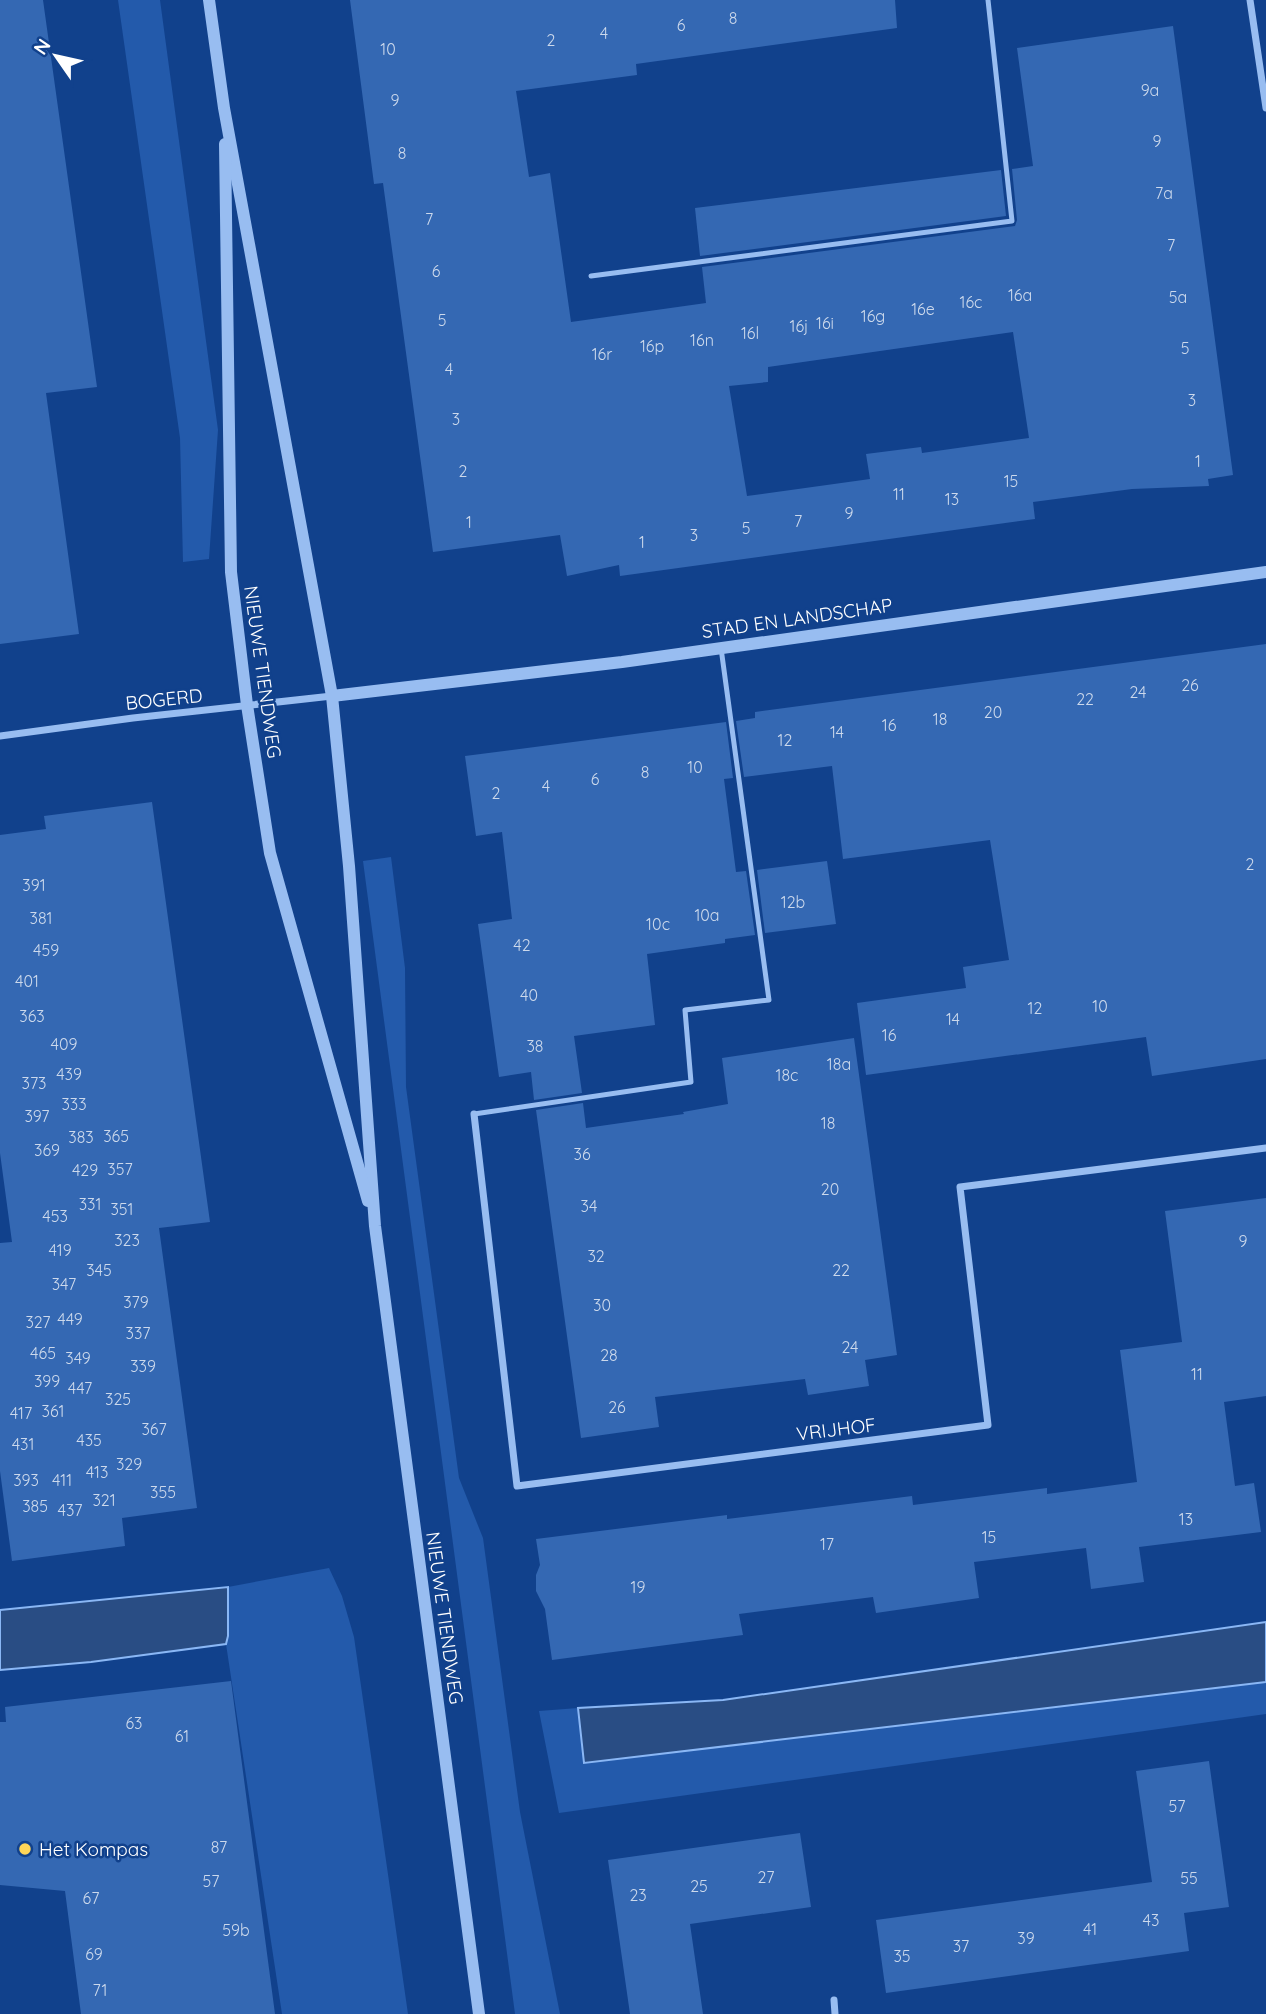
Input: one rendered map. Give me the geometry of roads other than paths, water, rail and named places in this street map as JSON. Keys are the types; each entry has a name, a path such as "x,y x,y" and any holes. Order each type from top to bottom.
{"street":[{"name":"NIEUWE TIENDWEG","path":"209,0 224,108 332,696 349,866 375,1226 479,2014"},
{"path":"1250,0 1266,108"},
{"name":"NIEUWE TIENDWEG","path":"224,108 231,572 247,705 270,853 375,1226"},
{"name":"STAD EN LANDSCHAP","path":"332,696 622,663 1266,572"},
{"name":"BOGERD","path":"0,736 332,696"},
{"name":"VRIJHOF","path":"474,1114 517,1486 988,1425 960,1187 1266,1147"},
{"path":"834,2000 835,2014"}],"lane":[{"path":"591,276 1012,221 988,0"},
{"path":"474,1114 691,1082 685,1010 769,999 721,648"}],"place":[{"name":"Het Kompas","path":"25,1849"}]}
